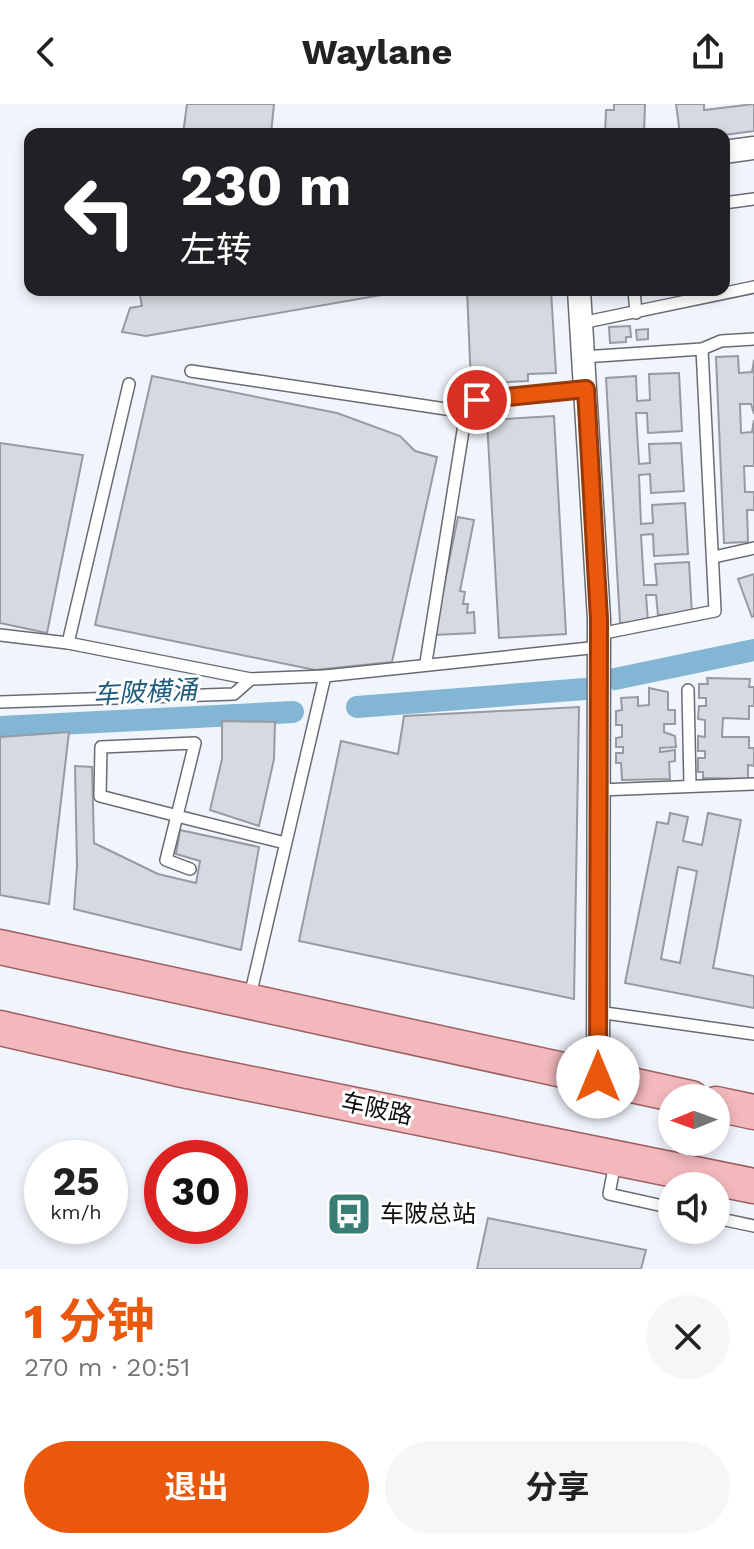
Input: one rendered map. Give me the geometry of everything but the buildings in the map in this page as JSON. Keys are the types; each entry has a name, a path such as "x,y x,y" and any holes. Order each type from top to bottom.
{"main road":[{"path":"0,947 658,1091"},
{"name":"车陂路","path":"0,1028 178,1069 754,1186"},
{"path":"730,1107 754,1112"}],"street":[{"path":"730,151 754,148"},
{"path":"579,296 599,640 598,1077"}],"lane":[{"path":"730,202 754,199"},
{"path":"730,291 754,287"},
{"path":"635,296 636,313"},
{"path":"581,323 704,296"},
{"path":"583,357 702,349 721,341 754,339"},
{"path":"0,635 68,643 251,679 325,676 599,640 715,611 702,349"},
{"path":"191,371 466,412"},
{"path":"68,643 129,384"},
{"path":"426,662 466,412 477,400 586,389"},
{"path":"714,557 754,548"},
{"path":"249,1000 325,676"},
{"path":"0,702 234,694 251,679"},
{"path":"688,690 690,785"},
{"path":"190,869 166,860 178,816 195,743 101,747 100,796 178,816 285,843"},
{"path":"599,790 754,784"},
{"path":"598,1012 754,1034"},
{"path":"616,1158 609,1194 658,1205"},
{"path":"730,1221 754,1226"}],"waterway":[{"name":"车陂横涌","path":"615,679 754,650"},
{"name":"车陂横涌","path":"357,707 585,689"},
{"name":"车陂横涌","path":"0,727 293,712"}],"place":[{"name":"车陂总站","path":"349,1214"}],"route":[{"path":"477,400 586,389 599,619 598,1077"}]}
